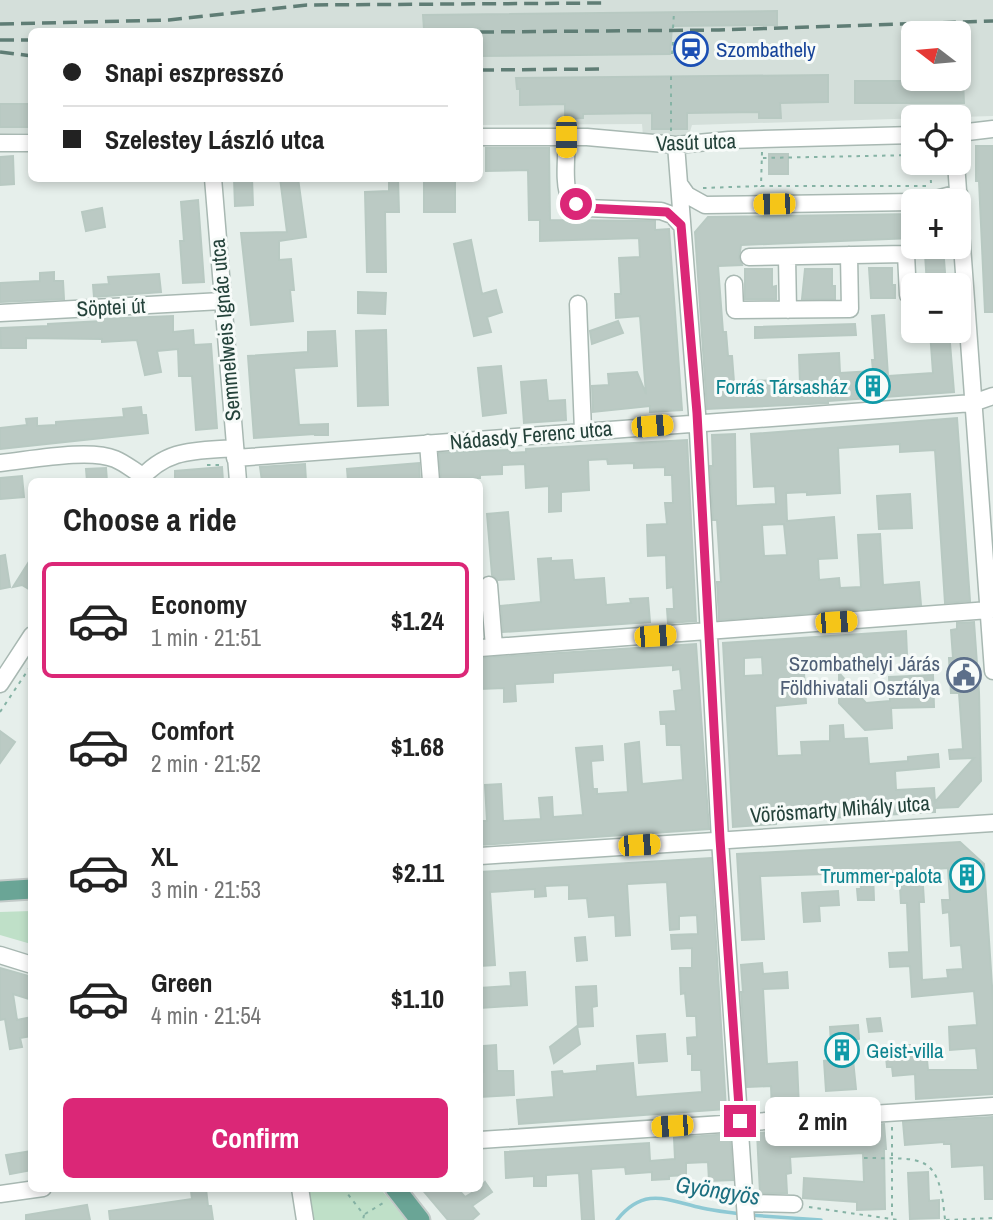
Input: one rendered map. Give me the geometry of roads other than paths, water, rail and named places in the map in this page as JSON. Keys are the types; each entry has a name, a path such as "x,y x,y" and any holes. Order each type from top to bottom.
{"main road":[{"path":"0,891 28,889"},
{"path":"389,1196 420,1220"}],"street":[{"path":"971,132 993,129"},
{"name":"Vasút utca","path":"483,137 617,139 676,145 762,139 901,135"},
{"path":"566,137 566,190 576,204 586,208 667,212 681,225"},
{"path":"0,143 28,143"},
{"path":"676,145 687,195 705,205 901,202"},
{"name":"Semmelweis Ignác utca","path":"213,182 238,478"},
{"path":"686,186 681,225 698,422 720,839 745,1213 794,1204"},
{"path":"681,225 705,205"},
{"path":"749,257 901,252"},
{"path":"734,284 735,310 850,309 849,255"},
{"path":"787,257 788,310"},
{"path":"962,259 993,671"},
{"name":"Söptei út","path":"0,313 222,301"},
{"path":"578,304 583,431"},
{"name":"Nádasdy Ferenc utca","path":"142,478 173,455 428,443 973,403 993,396"},
{"path":"428,443 431,478"},
{"path":"0,463 89,454 105,455 118,460 140,478"},
{"path":"489,585 487,648 989,610"},
{"path":"0,684 28,641"},
{"name":"Vörösmarty Mihály utca","path":"483,856 993,822"},
{"path":"0,955 28,964"},
{"path":"483,1140 993,1106"},
{"path":"0,1194 28,1190"},
{"path":"301,1192 305,1220"}],"waterway":[{"name":"Gyöngyös","path":"617,1220 637,1203 656,1198 741,1214"},
{"name":"Gyöngyös","path":"749,1215 821,1220"}],"railway":[{"path":"0,24 169,20 307,5 604,3"},
{"path":"483,32 719,30 993,21"},
{"path":"0,40 28,40"},
{"path":"0,52 28,56"},
{"path":"483,70 603,69"}],"place":[{"name":"Szombathely","path":"691,49"},
{"name":"Forrás Társasház","path":"873,386"},
{"name":"Szombathelyi Járás Földhivatali Osztálya","path":"964,675"},
{"name":"Trummer-palota","path":"967,875"},
{"name":"Geist-villa","path":"842,1050"}]}
